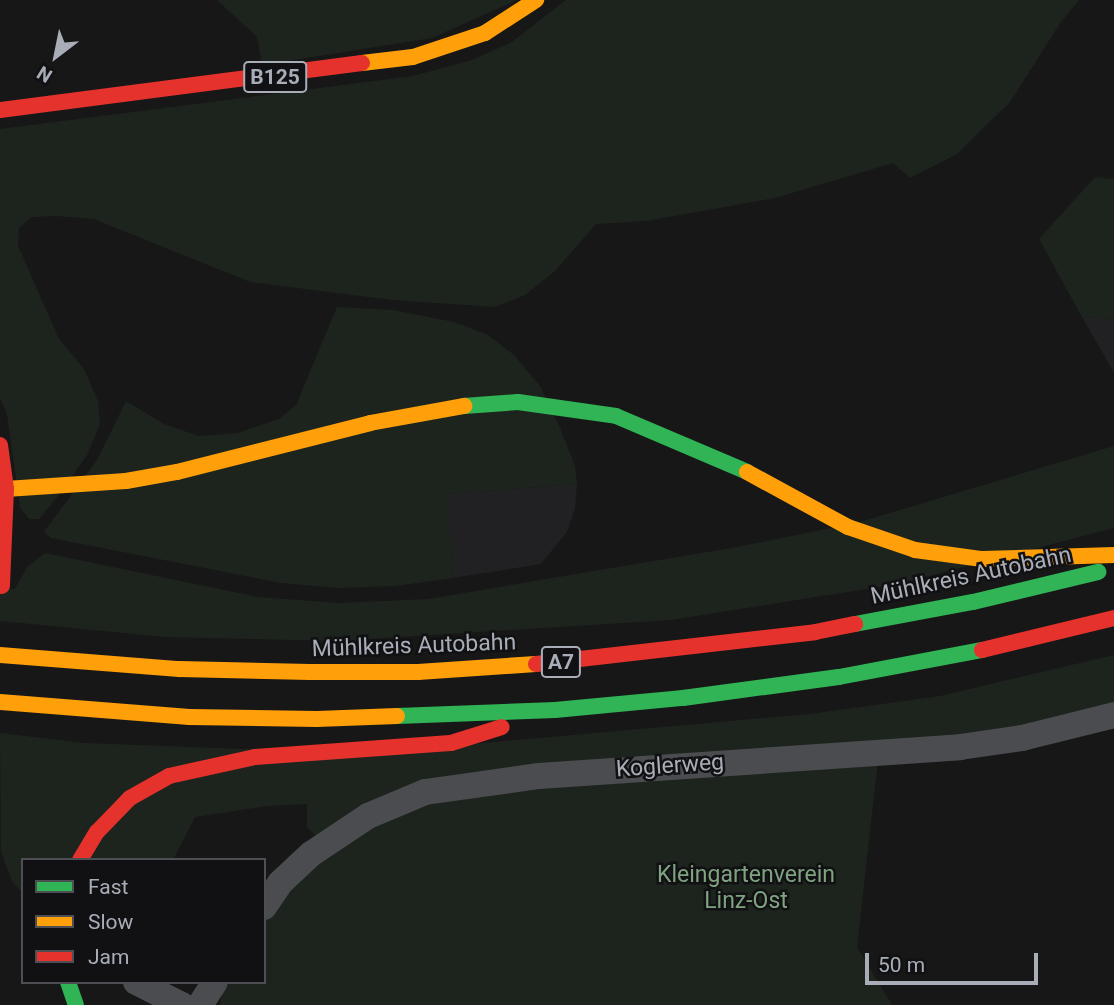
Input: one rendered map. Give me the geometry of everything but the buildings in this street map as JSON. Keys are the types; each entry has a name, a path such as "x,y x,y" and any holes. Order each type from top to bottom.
{"main road":[{"name":"B125","path":"0,110 413,57 485,33 536,0"},
{"path":"6,489 65,487 139,479 392,419 478,404 518,402 616,416 659,432 746,471 848,527 915,550 994,559 1114,555"},
{"path":"0,445 6,489 2,586"},
{"name":"Mühlkreis Autobahn","path":"0,655 179,669 310,673 418,672 529,666 815,632 973,602 1114,567"},
{"name":"A7","path":"0,702 189,717 304,719 555,710 683,698 839,677 982,650 1114,618"},
{"path":"81,858 97,832 130,798 169,776 189,769 255,757 451,743 555,710"},
{"path":"69,984 76,1005"}],"street":[{"name":"Koglerweg","path":"266,904 280,883 311,854 368,816 425,792 539,776 960,747 1021,738 1114,715"},
{"path":"140,984 181,1005"},
{"path":"200,1005 214,984"}],"shaded area":[{"path":"1082,317 1114,319 1114,373"},
{"path":"577,484 575,509 567,532 541,564 453,578 447,494"}],"green space":[{"path":"217,0 517,0 432,38 262,65 257,37"},
{"path":"566,0 1079,0 1061,22 1010,102 957,154 910,178 893,163 775,198 646,221 596,224 555,271 525,295 495,307 392,300 250,282 94,219 32,217 19,228 18,246 59,339 84,369 98,401 100,424 87,455 62,491 39,519 29,519 20,507 7,414 0,398 0,129 413,76 472,60 512,42"},
{"path":"1095,177 1114,179 1114,319 1082,317 1039,239"},
{"path":"337,307 393,310 454,322 488,335 514,355 540,386 575,466 577,484 448,494 453,578 395,586 338,588 281,583 51,538 44,532 97,460 126,401 164,424 199,436 238,433 279,419 296,405"},
{"path":"1114,446 1114,528 898,584 671,620 337,641 165,637 0,621 0,589 15,589 27,567 45,553 258,597 339,603 428,599 737,547 860,522"},
{"path":"1114,655 1114,708 1021,732 536,770 318,838 307,827 307,804 268,806 195,817 174,858 21,858 21,892 12,881 1,851 0,733 85,743 270,750 460,745 810,714 940,696"},
{"name":"Kleingartenverein Linz-Ost","path":"878,761 857,947 892,1005 220,1005 224,984 266,984 266,916 294,877 394,814 463,795"}],"traffic: fast":[{"path":"464,406 518,402 616,416 747,472"},
{"path":"855,624 973,602 1098,572"},
{"path":"397,716 555,710 683,698 839,677 982,650"},
{"path":"69,984 76,1005"}],"traffic: slow":[{"path":"362,63 413,57 485,33 536,0"},
{"path":"6,489 126,481 177,472 370,423 464,406"},
{"path":"747,472 848,527 915,550 982,559 1114,555"},
{"path":"0,655 179,669 310,672 418,672 536,664"},
{"path":"0,702 189,717 317,719 397,716"}],"traffic: jam":[{"path":"0,110 362,63"},
{"path":"0,445 6,489 2,586"},
{"path":"982,650 1114,618"},
{"path":"536,664 815,632 855,624"},
{"path":"81,858 97,832 130,798 169,776 255,757 451,743 502,727"}]}
